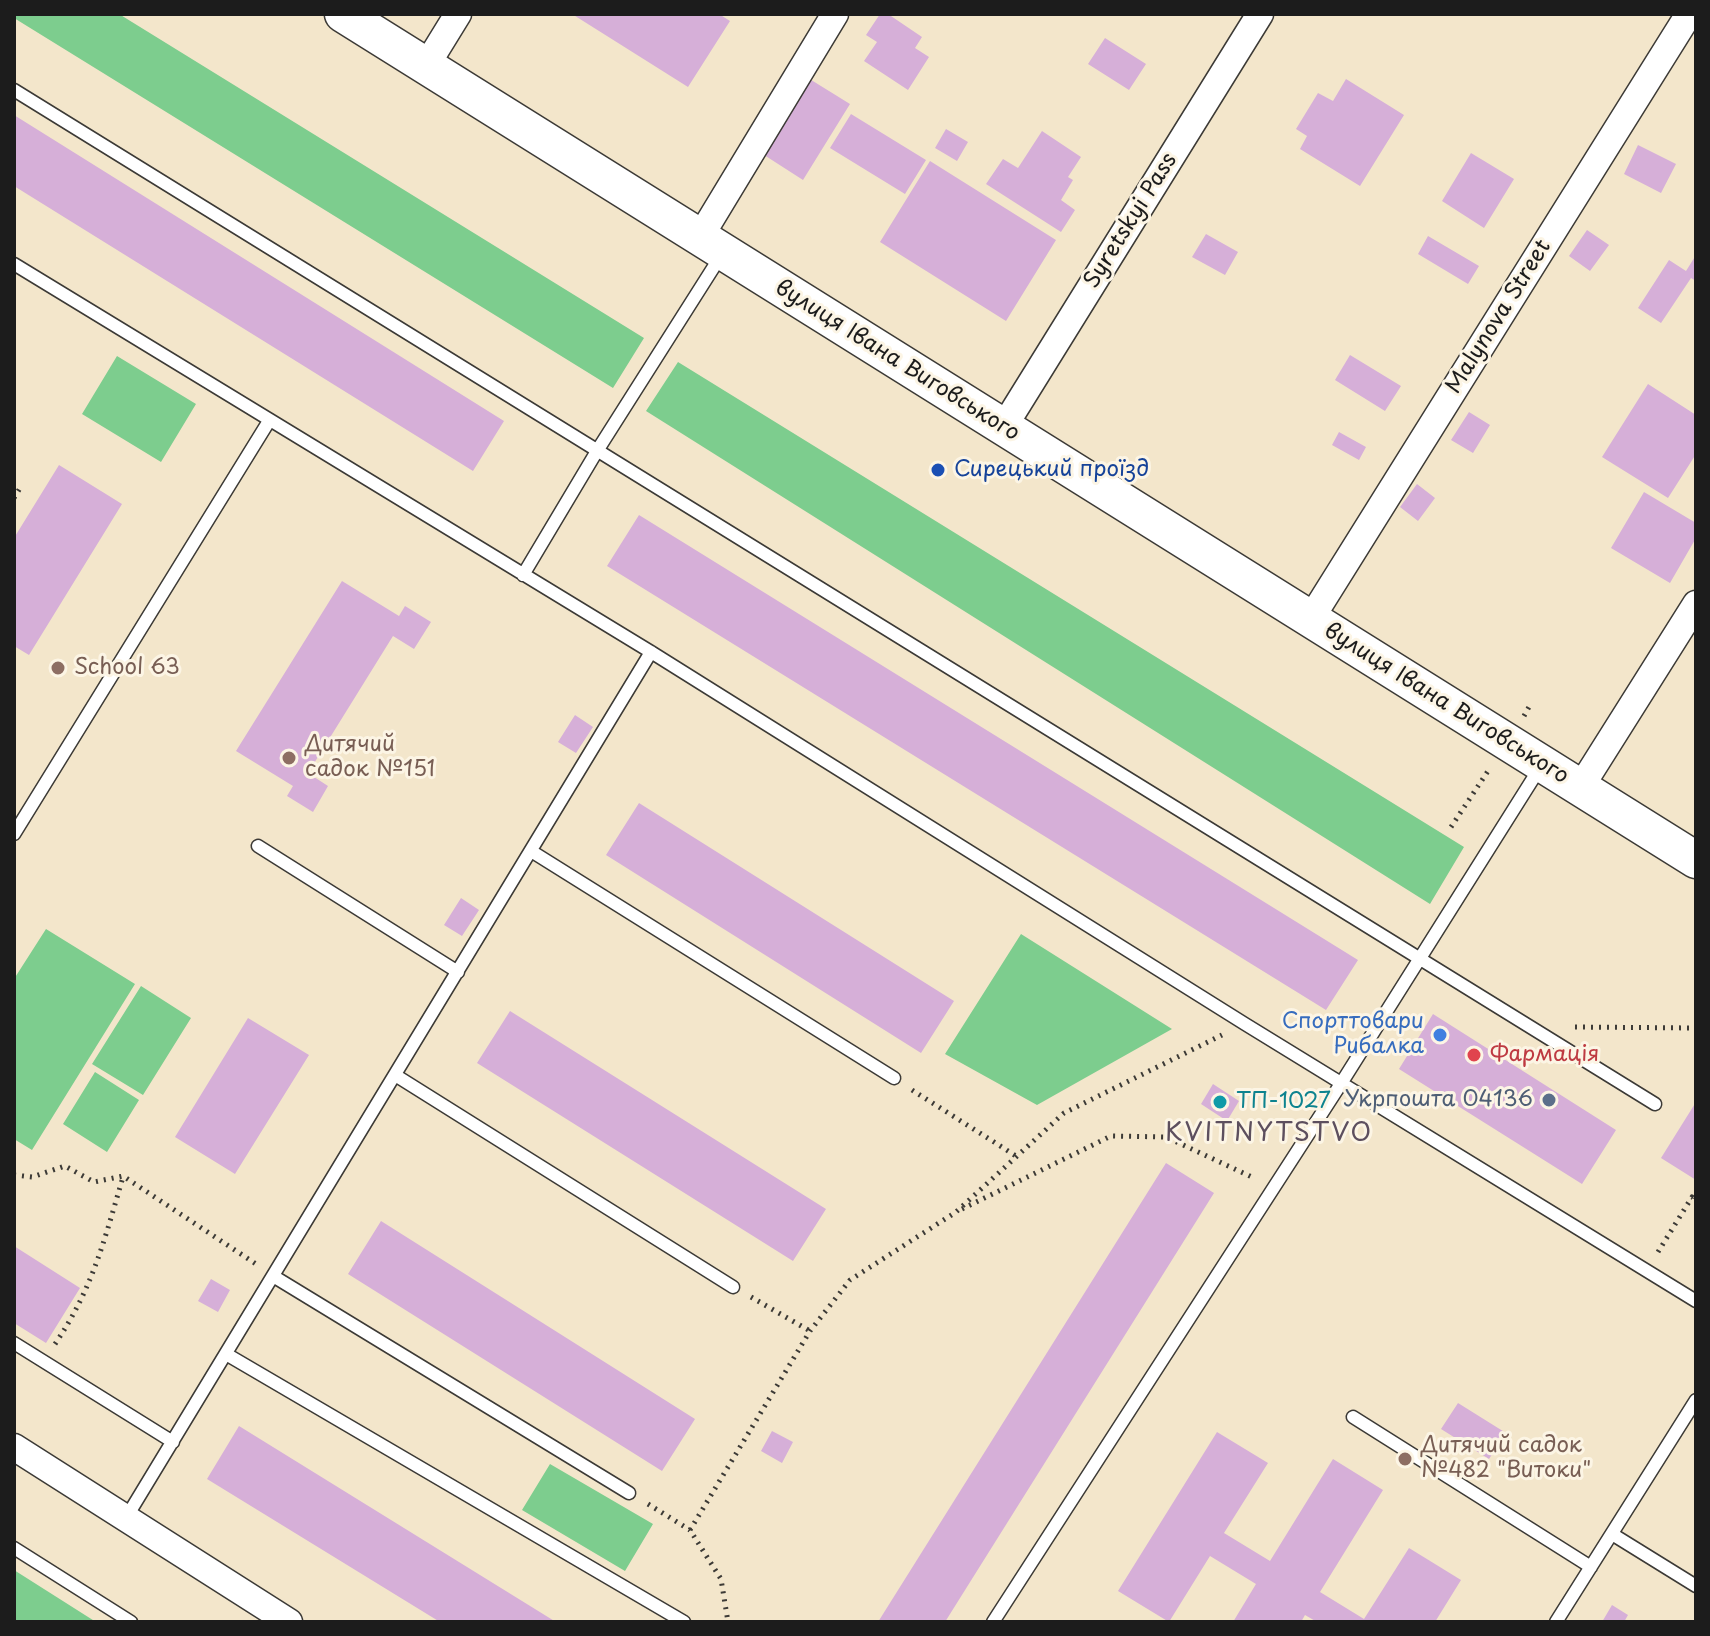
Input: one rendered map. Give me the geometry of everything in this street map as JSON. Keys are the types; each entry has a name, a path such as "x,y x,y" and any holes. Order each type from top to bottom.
{"main road":[{"name":"вулиця Івана Виговського","path":"343,14 1696,860"}],"street":[{"path":"426,66 458,14"},
{"path":"711,244 835,14"},
{"name":"Syretskyi Pass","path":"1003,428 1260,14"},
{"name":"Malynova Street","path":"1310,620 1689,14"},
{"path":"1580,788 1696,604"},
{"path":"14,1447 289,1622"}],"lane":[{"path":"14,90 1655,1104"},
{"path":"523,575 597,451 711,244"},
{"path":"14,264 651,652 1245,1024 1696,1301"},
{"path":"14,834 269,421"},
{"path":"126,1518 651,652"},
{"path":"993,1622 1342,1082 1542,764"},
{"path":"258,846 458,972"},
{"path":"531,851 894,1078"},
{"path":"395,1075 733,1287"},
{"path":"273,1276 629,1493"},
{"path":"14,1343 173,1442"},
{"path":"226,1354 684,1622"},
{"path":"1556,1622 1696,1400"},
{"path":"1353,1417 1591,1567"},
{"path":"1612,1534 1696,1586"},
{"path":"14,1548 131,1622"}],"path":[{"path":"14,498 20,488"},
{"path":"1451,827 1507,742"},
{"path":"956,1212 1064,1113 1245,1024"},
{"path":"1530,1026 1696,1028"},
{"path":"894,1078 1016,1156"},
{"path":"690,1530 810,1331 850,1280 956,1212 1111,1136 1166,1137 1273,1187"},
{"path":"14,1175 32,1177 65,1166 94,1182 123,1176 273,1276"},
{"path":"43,1361 74,1315 96,1271 123,1176"},
{"path":"1647,1270 1692,1197 1696,1200"},
{"path":"733,1287 810,1331"},
{"path":"629,1493 690,1530 721,1579 728,1622"}],"green space":[{"path":"14,14 119,14 644,338 613,388 14,18"},
{"path":"117,356 196,404 161,462 82,414"},
{"path":"678,362 1464,847 1430,904 646,411"},
{"path":"46,929 135,984 32,1150 14,1139 14,979"},
{"path":"1021,934 1172,1029 1037,1105 945,1054"},
{"path":"141,986 191,1018 143,1095 92,1064"},
{"path":"95,1072 139,1100 107,1152 63,1124"},
{"path":"550,1464 653,1524 625,1571 522,1510"},
{"path":"14,1570 96,1622 14,1622"}],"building":[{"path":"572,14 719,14 730,21 688,87"},
{"path":"880,14 888,14 922,37 915,48 929,57 908,90 864,61 877,42 866,35"},
{"path":"1105,38 1146,64 1129,90 1088,64"},
{"path":"808,78 850,104 803,180 761,153"},
{"path":"1346,79 1404,115 1360,186 1300,149 1307,136 1296,129 1318,93 1333,101"},
{"path":"851,114 926,160 905,194 830,148"},
{"path":"14,115 504,421 473,471 14,186"},
{"path":"946,129 968,142 957,161 935,148"},
{"path":"1042,131 1081,157 1068,177 1073,180 1061,200 1075,210 1061,232 986,184 1003,159 1018,168"},
{"path":"1638,145 1676,164 1661,193 1624,174"},
{"path":"1471,153 1514,179 1484,228 1442,201"},
{"path":"930,161 1056,240 1006,321 880,242"},
{"path":"1587,230 1609,245 1590,271 1569,256"},
{"path":"1206,234 1238,252 1225,275 1192,257"},
{"path":"1428,236 1479,266 1468,284 1418,254"},
{"path":"1696,255 1696,281 1691,278 1661,323 1638,308 1669,260 1686,271"},
{"path":"1350,355 1401,386 1385,411 1335,380"},
{"path":"1648,384 1696,415 1696,454 1668,498 1602,457"},
{"path":"1469,412 1490,425 1473,453 1451,440"},
{"path":"1339,432 1366,447 1359,460 1332,445"},
{"path":"59,465 122,504 29,655 14,646 14,538"},
{"path":"1417,484 1435,498 1418,521 1400,507"},
{"path":"1644,492 1696,523 1696,538 1670,583 1611,548"},
{"path":"639,515 1358,960 1326,1010 607,566"},
{"path":"342,581 399,616 405,606 431,622 414,649 393,636 308,773 328,786 313,812 287,796 293,786 236,751"},
{"path":"575,715 593,727 576,753 558,742"},
{"path":"639,803 954,1001 921,1053 606,855"},
{"path":"461,898 479,910 462,936 444,925"},
{"path":"510,1011 826,1209 793,1261 477,1063"},
{"path":"1433,1014 1616,1130 1582,1184 1399,1069"},
{"path":"248,1018 309,1055 235,1174 175,1137"},
{"name":"ТП-1027","path":"1213,1084 1239,1101 1227,1121 1201,1104"},
{"path":"1696,1102 1696,1180 1661,1158"},
{"path":"1166,1163 1214,1193 945,1622 878,1622"},
{"path":"381,1221 695,1419 662,1471 348,1274"},
{"path":"14,1246 80,1288 46,1343 14,1323"},
{"path":"211,1279 230,1290 218,1312 198,1301"},
{"path":"1458,1403 1506,1433 1489,1459 1441,1429"},
{"path":"239,1426 556,1622 440,1622 207,1479"},
{"path":"772,1431 793,1442 782,1463 761,1451"},
{"path":"1217,1432 1268,1463 1224,1533 1270,1561 1333,1459 1383,1490 1320,1592 1364,1619 1409,1548 1461,1580 1435,1622 1317,1622 1305,1615 1301,1622 1233,1622 1256,1584 1210,1556 1169,1622 1118,1591"},
{"path":"1612,1605 1628,1615 1624,1622 1602,1622"}],"place":[{"name":"Сирецький проїзд","path":"938,470"},
{"name":"School 63","path":"58,668"},
{"name":"Дитячий садок №151","path":"289,758"},
{"name":"Спорттовари Рибалка","path":"1440,1035"},
{"name":"Фармація","path":"1474,1055"},
{"name":"Укрпошта 04136","path":"1549,1100"},
{"name":"ТП-1027","path":"1220,1102"},
{"name":"Дитячий садок №482 \"Витоки\"","path":"1405,1459"}],"district":[{"name":"KVITNYTSTVO","path":"1269,1134"}]}
